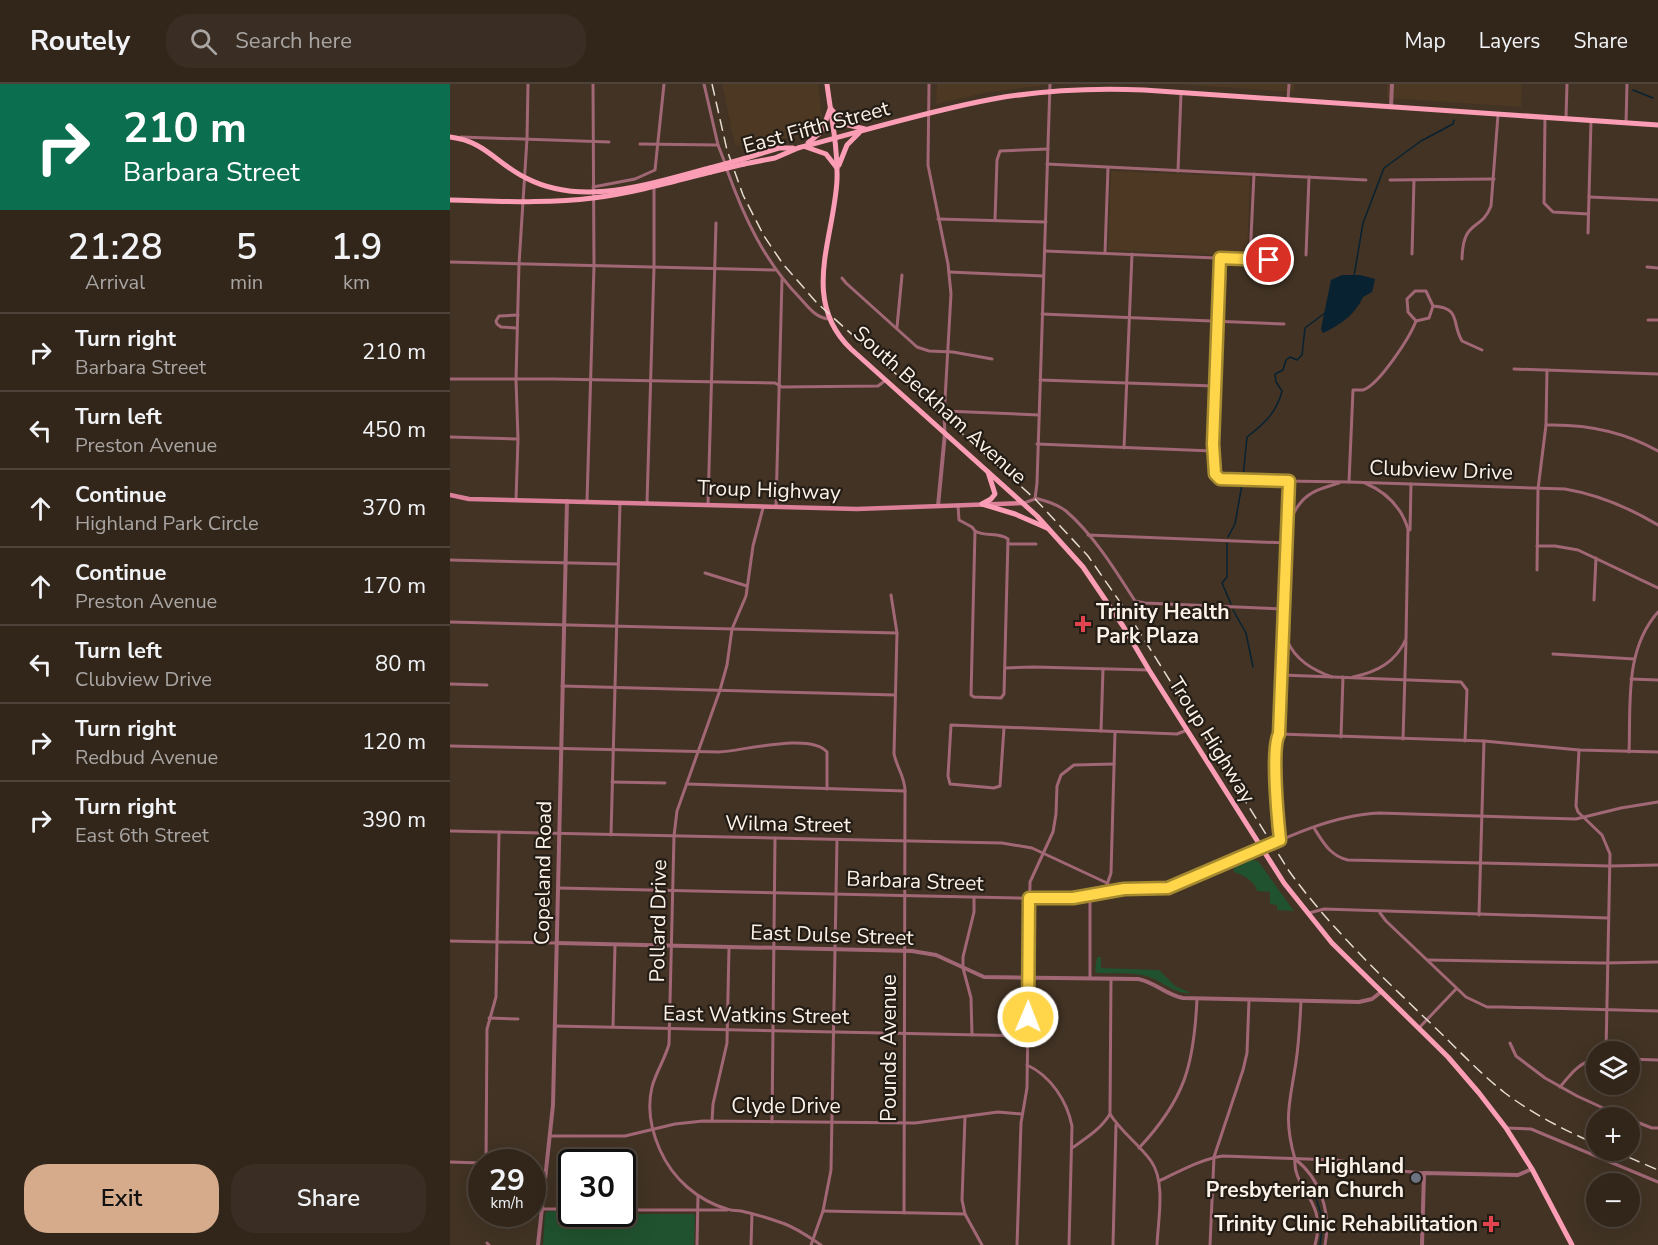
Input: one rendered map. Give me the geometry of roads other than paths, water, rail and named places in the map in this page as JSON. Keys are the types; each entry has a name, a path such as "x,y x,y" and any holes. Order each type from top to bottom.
{"main road":[{"name":"South Beckham Avenue","path":"827,84 837,169 823,277 823,297 829,319 844,341 1023,503"},
{"name":"East Fifth Street","path":"710,170 743,162 779,148 801,147 994,99 1109,87 1658,125"},
{"path":"801,147 822,131 830,108 844,124 870,129"},
{"path":"837,169 845,148 861,132"},
{"path":"451,138 471,142 487,150 524,178 556,190 573,193 654,187 710,170"},
{"path":"801,147 826,154 837,169"},
{"path":"450,200 523,202 643,184 710,170"},
{"path":"982,504 991,499 994,494 987,471"},
{"name":"Troup Highway","path":"450,495 469,499 877,509 1023,503 1051,530 1096,584 1261,849 1308,914 1332,943 1419,1028 1474,1087 1506,1128 1532,1169 1572,1245"},
{"path":"982,504 1016,514 1051,530"}],"street":[{"path":"516,500 517,328 528,84"},
{"path":"587,501 594,266 593,84"},
{"path":"593,192 655,170 664,84"},
{"path":"704,84 718,145 749,226 782,279 821,318 829,319"},
{"path":"929,84 928,165 949,272 951,302 945,433 938,506"},
{"path":"1023,503 1034,501 1035,498 1050,84"},
{"path":"1288,100 1289,84"},
{"path":"1391,107 1392,84"},
{"path":"1566,119 1567,84"},
{"path":"1626,123 1627,84"},
{"path":"1178,171 1181,93"},
{"path":"1462,259 1463,241 1467,231 1490,211 1498,115"},
{"path":"1545,117 1544,203 1553,212 1588,214"},
{"path":"1588,233 1591,121"},
{"path":"451,138 609,142"},
{"path":"640,144 718,145"},
{"path":"995,220 997,160 1000,151 1048,149"},
{"path":"1047,164 1366,180"},
{"path":"1105,253 1108,168"},
{"path":"1250,259 1254,174"},
{"path":"1306,255 1309,177"},
{"path":"1390,180 1494,179"},
{"path":"1412,254 1414,180"},
{"path":"647,503 654,187"},
{"path":"1588,197 1658,200"},
{"path":"938,219 1046,222"},
{"path":"708,504 716,223"},
{"path":"1045,251 1288,261"},
{"path":"1124,448 1132,254"},
{"path":"1037,444 1213,451 1220,258"},
{"path":"450,262 775,270"},
{"path":"1647,267 1658,268"},
{"path":"949,272 1044,276"},
{"path":"897,328 902,275"},
{"path":"842,278 917,347 929,351 992,359"},
{"path":"776,506 782,279"},
{"path":"1426,291 1433,306 1429,318 1416,321 1409,314 1407,299 1412,292 1426,291"},
{"path":"1433,306 1451,311 1460,339 1465,344 1482,350"},
{"path":"1042,314 1284,324"},
{"path":"517,328 501,327 496,321 499,316 518,315"},
{"path":"1648,320 1658,321"},
{"path":"1350,482 1353,390 1365,389 1381,375 1407,340 1416,321"},
{"path":"1514,369 1658,374"},
{"path":"1537,570 1539,489 1546,425 1547,370"},
{"path":"450,379 775,383 782,387 878,386 886,380"},
{"path":"1040,380 1214,386"},
{"path":"945,411 1039,415"},
{"path":"1546,425 1574,425 1602,429 1647,444 1658,451"},
{"path":"450,437 518,439"},
{"name":"Clubview Drive","path":"1213,451 1216,477 1228,480 1565,489 1604,498 1658,525"},
{"path":"1280,840 1276,739 1279,734 1282,675 1289,481"},
{"path":"1288,530 1293,515 1304,499 1317,490 1344,482"},
{"path":"1363,482 1379,490 1396,504 1407,523 1409,538"},
{"path":"1403,740 1411,484"},
{"path":"1035,498 1059,507 1088,535 1136,601 1284,609"},
{"name":"Copeland Road","path":"546,1173 555,1026 567,501"},
{"path":"611,835 620,502"},
{"path":"958,505 959,520 984,535 1006,536 1008,544 1005,668 1002,697 974,697 971,695 975,531"},
{"name":"Pollard Drive","path":"764,506 753,546 746,596 732,629 727,665 720,690 677,811 674,836 670,1029 666,1057 652,1087 650,1109 652,1129 658,1147 677,1178 698,1196 729,1210 752,1214 795,1228 821,1245"},
{"path":"1088,535 1287,543"},
{"path":"1008,544 1036,544"},
{"path":"1537,546 1569,548 1596,558 1658,588"},
{"path":"1594,600 1596,558"},
{"path":"450,560 617,564"},
{"path":"705,573 747,586"},
{"name":"Pounds Avenue","path":"891,595 897,633 894,754 904,778 905,791 904,1213"},
{"path":"1629,752 1631,679 1634,659 1643,632 1658,612"},
{"path":"450,622 897,633"},
{"path":"1283,630 1287,642 1299,659 1332,677"},
{"path":"1353,677 1371,673 1384,666 1398,654 1406,639"},
{"path":"1553,654 1634,659"},
{"path":"1005,668 1149,670"},
{"path":"1101,731 1103,669"},
{"path":"1282,675 1457,681 1465,685 1467,690 1465,741"},
{"path":"1341,737 1343,677"},
{"path":"1631,679 1658,680"},
{"path":"450,684 487,685"},
{"path":"562,686 895,695"},
{"path":"1004,728 1002,782 999,787 994,789 950,785 948,776 951,725 1177,734 1187,730"},
{"path":"1104,893 1111,873 1115,732"},
{"path":"1279,734 1484,741 1579,750 1658,752"},
{"path":"1479,915 1484,741"},
{"path":"450,746 731,752 771,743 822,747 828,756 827,789"},
{"path":"1579,750 1575,801 1578,812 1594,826 1607,844 1610,866 1607,1041"},
{"path":"1017,1245 1022,1114 1027,1088 1031,879 1053,832 1057,786 1064,771 1080,764 1114,764"},
{"path":"612,782 665,783"},
{"path":"687,784 905,791"},
{"name":"Barbara Street","path":"558,888 974,898 1073,898 1113,891 1168,888 1280,840 1350,816 1367,814 1584,818 1621,808 1658,802"},
{"path":"1314,828 1323,844 1335,856 1348,860 1658,865"},
{"name":"Wilma Street","path":"450,831 1002,843 1020,845 1044,854 1107,884 1113,891"},
{"path":"486,1149 487,1029 496,997 500,832"},
{"path":"772,1122 775,838"},
{"path":"811,1245 830,1183 837,840"},
{"path":"1090,896 1090,979"},
{"path":"972,1035 971,998 963,968 964,946 973,918 974,898"},
{"path":"1308,914 1324,909 1380,913 1609,918"},
{"path":"1380,913 1456,989 1487,1007 1658,1011"},
{"name":"East Dulse Street","path":"450,940 904,951 936,956 984,977 1146,981 1157,985 1175,997 1197,999 1364,1002 1382,992"},
{"path":"613,1028 615,945"},
{"path":"711,1121 725,1055 729,947"},
{"path":"1427,960 1658,962"},
{"path":"1111,979 1110,1114 1116,1125 1153,1164 1158,1181 1157,1245"},
{"path":"1419,1028 1456,989"},
{"path":"1138,1148 1155,1131 1185,1081 1194,1042 1197,999"},
{"path":"1210,1245 1214,1157 1247,1053 1249,1000"},
{"path":"1300,1001 1299,1043 1287,1114 1289,1138 1295,1159 1294,1168 1317,1215 1318,1236 1315,1245"},
{"path":"489,1018 519,1019"},
{"name":"East Watkins Street","path":"555,1026 1028,1036"},
{"path":"1510,1043 1516,1056 1560,1087 1603,1107"},
{"path":"1640,1059 1658,1060"},
{"path":"1560,1087 1586,1061"},
{"path":"1027,1065 1051,1084 1066,1103 1072,1126 1069,1245"},
{"name":"Clyde Drive","path":"550,1136 613,1137 682,1123 711,1121 927,1123 998,1112 1022,1114"},
{"path":"1072,1149 1095,1132 1110,1114"},
{"path":"965,1117 961,1187 965,1214 982,1245"},
{"path":"1640,1123 1658,1128"},
{"path":"1113,1245 1116,1125"},
{"path":"1506,1128 1531,1129 1658,1182"},
{"path":"1158,1181 1214,1157 1240,1155 1344,1161 1424,1173 1518,1175 1532,1169"},
{"path":"1295,1159 1303,1165 1325,1204 1328,1230 1326,1245"},
{"path":"450,1162 468,1163"},
{"path":"1422,1245 1424,1173"},
{"path":"697,1245 698,1196"},
{"path":"636,1210 729,1210"},
{"path":"823,1211 965,1214"},
{"path":"751,1245 752,1214"},
{"name":"Copeland Road","path":"538,1245 540,1227"}],"water":[{"path":"1342,275 1360,275 1375,279 1372,292 1363,297 1346,319 1323,333 1321,329 1331,280"}],"waterway":[{"path":"1633,90 1653,98"},
{"path":"1354,276 1363,223 1384,168 1421,141 1453,124 1454,120"},
{"path":"1243,477 1247,437 1269,417 1280,398 1282,391 1276,382 1275,374 1283,370 1286,360 1290,357 1297,360 1302,355 1305,328 1325,313"},
{"path":"1228,537 1235,524 1242,484"},
{"path":"1227,543 1227,577 1222,583 1231,604"},
{"path":"1233,610 1246,633 1253,667"},
{"path":"1312,1186 1323,1220 1320,1245"}],"railway":[{"path":"712,84 727,150 743,195 764,236 783,264 817,303 1035,499 1088,556 1127,612 1289,871 1337,930 1371,966 1494,1084 1538,1115 1586,1139"},
{"path":"1637,1161 1658,1170"}],"place":[{"name":"Trinity Health Park Plaza","path":"1083,624"},
{"name":"Highland Presbyterian Church","path":"1416,1178"},
{"name":"Trinity Clinic Rehabilitation","path":"1491,1224"}]}
